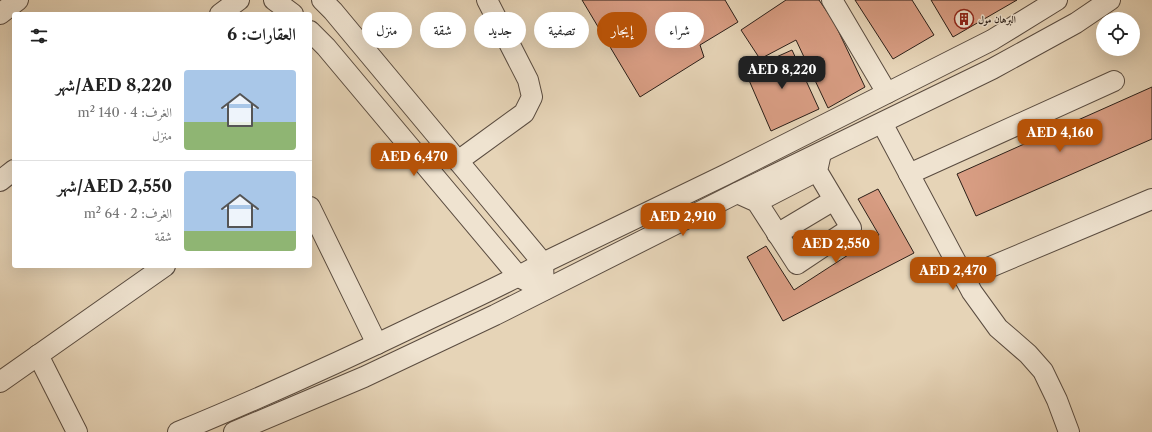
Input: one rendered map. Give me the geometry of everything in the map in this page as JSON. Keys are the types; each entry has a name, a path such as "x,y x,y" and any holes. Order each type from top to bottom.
{"street":[{"path":"0,14 18,0"},
{"path":"223,12 239,0"},
{"path":"274,0 290,12"},
{"path":"322,0 333,11 543,262 544,290"},
{"path":"458,161 524,113 532,97 528,80 487,0"},
{"path":"832,0 887,93"},
{"path":"178,432 255,400 378,344 519,276 543,262 724,175 992,40 1057,0"},
{"path":"737,193 761,200 798,181 819,162 882,123 992,69 1033,47 1076,23 1110,0"},
{"path":"312,33 326,47 519,276 544,290"},
{"path":"910,174 1114,81"},
{"path":"882,123 972,292 998,328 1028,354 1043,371 1057,400 1069,432"},
{"path":"234,432 364,377 495,315 737,193 819,162"},
{"path":"761,200 777,234 797,264 851,228 834,200 819,162"},
{"path":"0,181 12,172"},
{"path":"777,234 834,200"},
{"path":"964,278 1152,200"},
{"path":"312,211 378,344"},
{"path":"0,382 162,268"},
{"path":"38,355 77,432"}],"building":[{"path":"582,0 725,0 738,22 704,43 704,12 655,12 655,48 701,48 704,57 640,97 611,48 647,48 647,12 597,12 597,25"},
{"path":"786,0 819,0 834,22 865,87 828,108 796,40 760,59 741,30"},
{"path":"855,0 912,0 934,35 893,59"},
{"name":"البرهان مول","path":"931,0 1017,0 953,37"},
{"path":"792,50 819,109 771,131 745,71"},
{"path":"1152,87 1152,139 976,216 957,174"},
{"path":"878,189 914,253 783,321 747,257 766,246 794,290 879,235 858,199"}],"place":[{"name":"البرهان مول","path":"964,19"}]}
